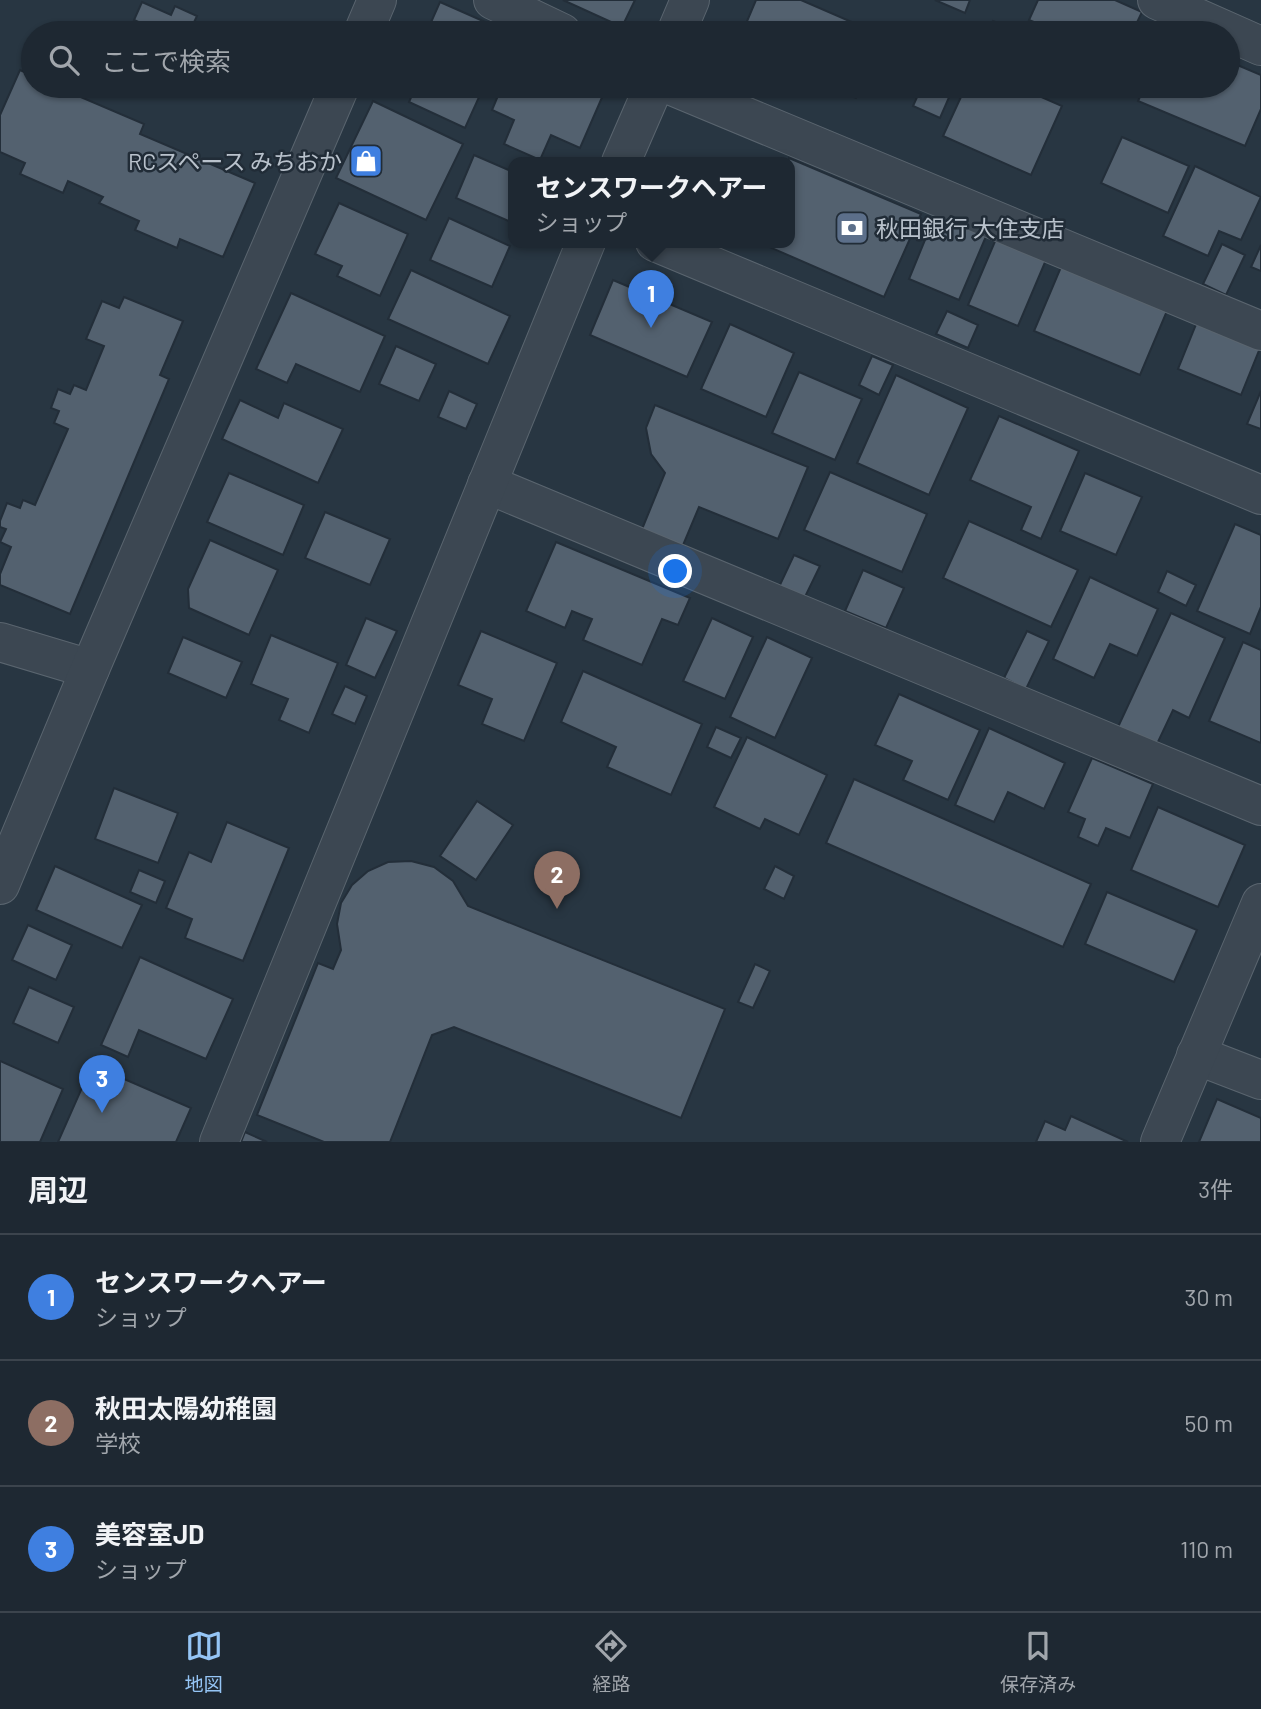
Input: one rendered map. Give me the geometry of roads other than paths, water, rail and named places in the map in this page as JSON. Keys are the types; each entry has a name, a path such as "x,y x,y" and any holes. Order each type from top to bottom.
{"street":[{"path":"368,21 377,0"},
{"path":"493,0 537,21"},
{"path":"681,21 690,0"},
{"path":"1157,0 1204,21"},
{"path":"1240,37 1261,46"},
{"path":"0,885 335,98"},
{"path":"623,157 649,98"},
{"path":"701,98 1261,331"},
{"path":"219,1142 584,248"},
{"path":"669,248 1261,495"},
{"path":"487,484 1261,806"},
{"path":"0,642 90,669"},
{"path":"1160,1142 1261,903"},
{"path":"1196,1055 1261,1080"}],"place":[{"name":"RCスペース みちおか","path":"366,161"},
{"name":"秋田銀行 大住支店","path":"852,228"},
{"name":"センスワークヘアー","path":"651,328"},
{"name":"秋田太陽幼稚園","path":"557,909"},
{"name":"美容室JD","path":"102,1113"}]}
